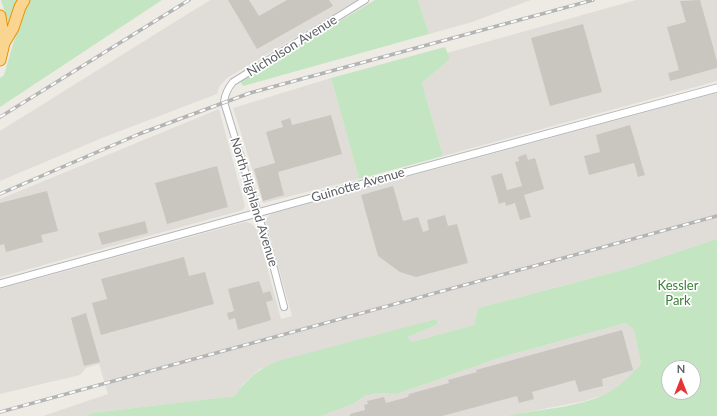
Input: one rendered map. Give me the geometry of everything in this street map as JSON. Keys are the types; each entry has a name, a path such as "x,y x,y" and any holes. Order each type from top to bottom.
{"highway":[{"path":"0,60 4,43 13,28 24,0"},
{"path":"0,16 4,43"}],"street":[{"name":"Nicholson Avenue","path":"224,97 227,89 233,82 365,0"},
{"name":"Guinotte Avenue","path":"0,284 717,88"},
{"name":"North Highland Avenue","path":"224,97 224,102 259,213 284,308"}],"shaded area":[{"path":"210,0 359,0 227,78 219,87 217,94 102,138 0,181 0,131"},
{"path":"418,0 531,0 472,22 429,34"},
{"path":"636,0 717,0 717,81 443,156 422,83 450,59 447,53"},
{"path":"331,78 359,179 263,203 233,108"},
{"path":"717,93 717,239 630,268 478,308 474,325 411,342 408,337 438,324 436,319 260,369 243,384 236,396 92,413 84,416 43,416 108,394 99,364 86,368 80,375 0,394 0,289 245,222 251,223 257,229 281,319 292,316 266,222 266,219 271,214"},
{"path":"219,109 245,206 243,210 0,277 0,199"},
{"path":"626,323 634,330 641,364 623,383 608,393 585,401 506,416 321,416 353,404 365,396 377,393 397,394 502,357"}],"green space":[{"path":"1,0 19,0 9,25"},
{"path":"30,0 162,0 0,107 0,78 4,75 22,13"},
{"path":"375,0 418,0 429,34 243,86 240,81"},
{"path":"445,47 450,59 422,83 443,156 359,179 331,78"},
{"name":"Kessler Park","path":"717,239 717,416 506,416 586,402 609,392 618,386 641,364 634,330 626,323 502,357 397,394 377,393 365,396 353,404 321,416 84,416 92,413 235,396 244,384 254,375 265,367 278,361 436,319 438,324 408,337 411,342 474,325 478,308 630,268"}],"building":[{"path":"228,0 249,0 259,16 287,0 329,0 333,6 257,49"},
{"path":"700,0 717,61 717,68 670,81 668,73 679,70 667,27 686,22 680,1"},
{"path":"583,24 602,92 550,106 531,38"},
{"path":"331,115 342,154 278,172 284,195 263,201 254,169 275,163 266,132 283,127 281,121 290,118 292,125"},
{"path":"630,125 645,175 638,177 634,163 589,175 584,156 600,152 596,135"},
{"path":"526,154 528,160 535,158 544,189 524,195 531,217 520,220 515,203 506,206 505,202 499,204 491,176 502,173 507,190 522,186 515,162 519,161 518,157"},
{"path":"217,166 228,207 167,224 155,183"},
{"path":"393,186 403,221 418,217 423,232 429,230 427,220 445,215 448,226 457,224 468,263 416,277 400,272 378,256 361,195"},
{"path":"47,191 58,231 41,235 43,242 6,252 4,244 0,245 0,203"},
{"path":"145,221 148,233 102,245 98,233"},
{"path":"184,257 189,276 205,272 214,304 101,335 92,303 107,299 101,279"},
{"path":"259,281 263,293 270,291 273,300 266,302 271,320 238,330 235,318 229,320 227,313 234,311 228,289"},
{"path":"86,313 100,362 84,366 71,318"},
{"path":"622,330 633,370 602,379 603,386 579,392 575,380 532,392 534,399 519,403 517,396 442,416 350,416 350,414 365,410 364,405 368,404 367,401 384,397 386,403 408,397 409,394 449,383 448,380 477,372 476,370"}],"railway":[{"path":"0,117 189,0"},
{"path":"0,194 139,134 250,93 593,0"},
{"path":"0,412 717,216"}]}
